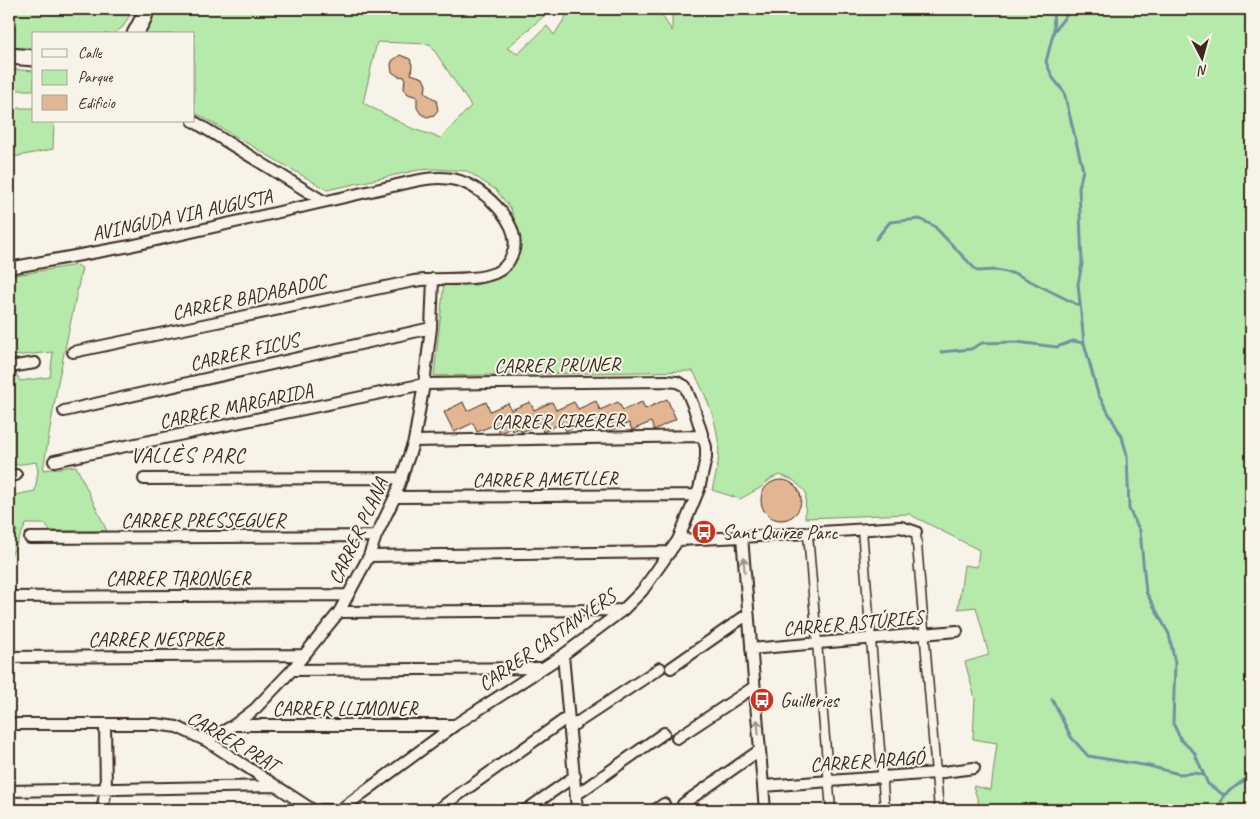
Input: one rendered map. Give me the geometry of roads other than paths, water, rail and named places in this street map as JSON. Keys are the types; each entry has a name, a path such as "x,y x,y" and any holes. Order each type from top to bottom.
{"main road":[{"path":"136,32 146,9"},
{"path":"9,56 32,58"}],"street":[{"path":"195,122 323,201"},
{"name":"CARRER BADABADOC","path":"73,352 417,280 484,276 498,272 508,263 513,254 515,243 512,230 505,217 496,205 471,186 460,181 437,178 362,192"},
{"name":"AVINGUDA VIA AUGUSTA","path":"9,268 130,246 362,192"},
{"name":"CARRER PLANA","path":"206,741 234,725 255,709 292,670 339,612 369,556 376,536 395,497 414,441 431,328 433,279"},
{"name":"CARRER FICUS","path":"64,411 431,328"},
{"path":"9,367 35,363"},
{"name":"CARRER PRUNER","path":"424,384 666,381 677,382 688,390"},
{"name":"CARRER MARGARIDA","path":"54,461 424,384"},
{"name":"CARRER CASTANYERS","path":"340,810 455,725 563,655 623,610 642,591 678,540 696,495 706,458 706,447 688,390"},
{"name":"CARRER CIRERER","path":"414,441 702,436"},
{"path":"144,479 402,478"},
{"name":"CARRER AMETLLER","path":"395,497 696,495"},
{"path":"678,540 808,534 900,527 916,532 939,810"},
{"path":"862,530 885,810"},
{"path":"808,534 831,810"},
{"name":"CARRER PRESSEGUER","path":"30,538 376,536"},
{"path":"742,537 765,810"},
{"path":"369,556 670,552"},
{"name":"CARRER TARONGER","path":"9,597 348,595"},
{"path":"339,612 623,610"},
{"path":"672,668 748,614"},
{"name":"CARRER ASTÚRIES","path":"751,649 957,631"},
{"name":"CARRER NESPRER","path":"9,657 304,655"},
{"path":"563,655 577,810"},
{"path":"292,670 541,668"},
{"path":"569,728 660,668"},
{"path":"677,738 754,687"},
{"path":"437,810 568,717"},
{"name":"CARRER PRAT","path":"9,724 167,725 206,741 313,810"},
{"path":"102,810 106,790 105,724"},
{"name":"CARRER LLIMONER","path":"234,725 455,725"},
{"path":"576,795 664,733"},
{"path":"682,804 760,750"},
{"name":"CARRER ARAGÓ","path":"764,786 936,773 974,768"},
{"path":"526,810 575,776"},
{"path":"9,791 276,786"},
{"path":"655,810 664,804"},
{"path":"322,810 330,810"}],"waterway":[{"path":"1053,9 1054,30 1046,62 1053,78 1064,92 1083,170 1079,187 1082,264 1078,284 1084,343 1098,394 1122,437 1127,455 1129,509 1140,531 1146,592 1169,634 1175,663 1173,723 1181,740 1194,752 1208,784 1224,795"},
{"path":"1055,30 1071,9"},
{"path":"876,239 890,222 920,219 934,226 977,271 996,270 1016,274 1080,306"},
{"path":"941,352 971,349 982,343 1016,342 1057,347 1073,341 1084,343"},
{"path":"1052,699 1071,737 1088,756 1149,766 1179,774 1195,773 1204,775"},
{"path":"1218,810 1224,795 1251,775"}],"place":[{"name":"Sant Quirze Parc","path":"704,532"},
{"name":"Guilleries","path":"762,700"}],"district":[{"name":"VALLÈS PARC","path":"188,455"}]}
